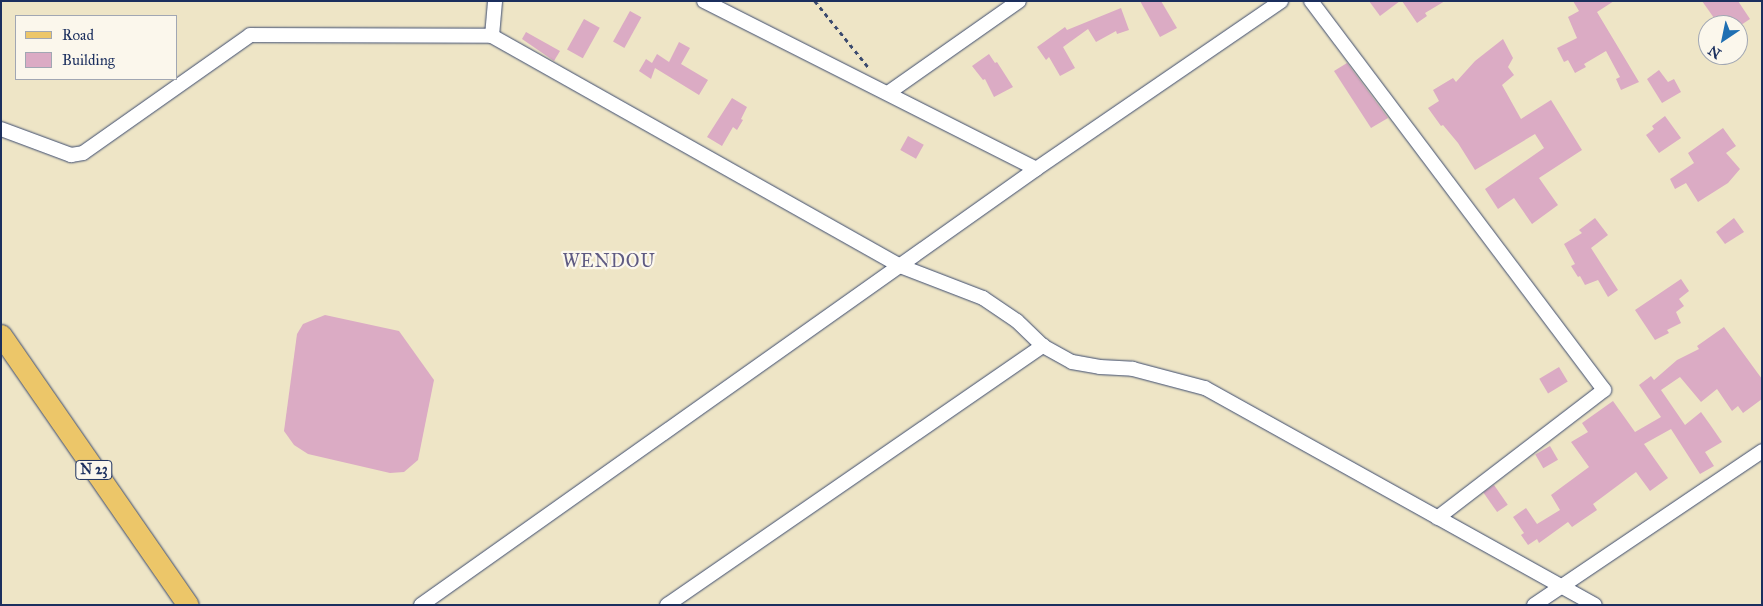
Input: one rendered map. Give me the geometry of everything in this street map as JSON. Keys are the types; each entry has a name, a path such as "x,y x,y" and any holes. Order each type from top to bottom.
{"main road":[{"name":"N 23","path":"1,336 188,605"}],"street":[{"path":"492,36 495,1"},
{"path":"704,1 1036,169"},
{"path":"888,93 1019,1"},
{"path":"420,605 1036,169 1281,1"},
{"path":"1311,1 1604,390 1437,518"},
{"path":"1,129 71,156 83,153 250,35 492,36 900,266 983,298 1017,321 1043,346 1072,362 1100,367 1133,369 1205,388 1595,605"},
{"path":"667,605 1043,346"},
{"path":"1534,605 1762,451"}],"path":[{"path":"815,1 870,70"}],"building":[{"path":"1140,1 1161,1 1177,28 1160,37"},
{"path":"1369,1 1400,1 1380,16"},
{"path":"1402,1 1445,1 1425,13 1427,16 1417,23"},
{"path":"1573,1 1614,1 1597,12 1639,82 1621,90 1616,79 1620,77 1606,51 1584,64 1586,67 1575,73 1568,60 1564,62 1557,48 1577,38 1568,17 1579,11"},
{"path":"1702,1 1738,1 1747,15 1712,15"},
{"path":"1121,8 1129,30 1117,34 1116,31 1096,42 1088,29 1063,47 1075,68 1060,76 1049,57 1046,60 1037,47 1065,27 1067,30"},
{"path":"630,11 641,17 624,48 613,42"},
{"path":"584,19 600,28 583,58 567,50"},
{"path":"526,32 560,51 554,61 522,39"},
{"path":"1503,39 1513,58 1508,67 1514,75 1502,85 1521,119 1551,100 1582,150 1539,178 1558,205 1532,224 1514,198 1498,209 1485,189 1544,148 1535,134 1475,170 1458,143 1443,125 1441,126 1428,108 1439,101 1433,90 1453,78 1456,82 1475,61"},
{"path":"679,42 690,48 681,64 708,80 699,95 655,68 651,79 639,71 646,59 652,63 657,54 669,62"},
{"path":"989,54 995,63 997,62 1013,87 994,97 985,79 983,80 972,66"},
{"path":"1347,63 1388,118 1371,128 1334,71"},
{"path":"1659,70 1668,82 1674,79 1681,92 1662,103 1647,79"},
{"path":"732,98 747,107 741,119 743,120 737,130 733,127 722,146 707,137"},
{"path":"1665,116 1681,138 1659,153 1646,135 1654,129 1652,126"},
{"path":"1723,128 1736,146 1726,153 1740,169 1728,183 1698,202 1686,183 1675,189 1670,179 1694,163 1688,153"},
{"path":"908,136 924,145 916,159 900,150"},
{"path":"1595,218 1608,235 1591,248 1618,290 1608,297 1598,280 1585,285 1580,276 1578,277 1571,266 1575,264 1564,244 1582,233 1579,230"},
{"path":"1734,218 1744,232 1725,244 1716,232"},
{"path":"1681,279 1689,291 1679,299 1684,306 1676,312 1681,323 1667,330 1669,333 1655,340 1635,310"},
{"path":"325,315 399,331 434,380 418,460 404,472 390,473 308,454 294,445 284,431 297,334 303,324"},
{"path":"1724,327 1762,379 1762,399 1743,413 1738,406 1732,411 1717,389 1701,402 1680,377 1661,390 1685,425 1701,412 1711,426 1722,442 1705,452 1714,466 1700,474 1671,429 1644,444 1668,478 1650,491 1636,472 1593,504 1597,510 1572,527 1568,522 1539,543 1537,539 1528,545 1521,535 1524,533 1513,517 1526,508 1537,524 1560,510 1551,495 1589,467 1571,442 1588,432 1582,423 1613,401 1635,432 1661,417 1639,385 1651,376 1654,380 1677,360 1699,349 1697,346"},
{"path":"1559,367 1568,382 1548,393 1539,379"},
{"path":"1550,446 1558,460 1543,468 1535,454"},
{"path":"1494,485 1508,505 1497,512 1483,492"}],"district":[{"name":"WENDOU","path":"609,261"}]}
